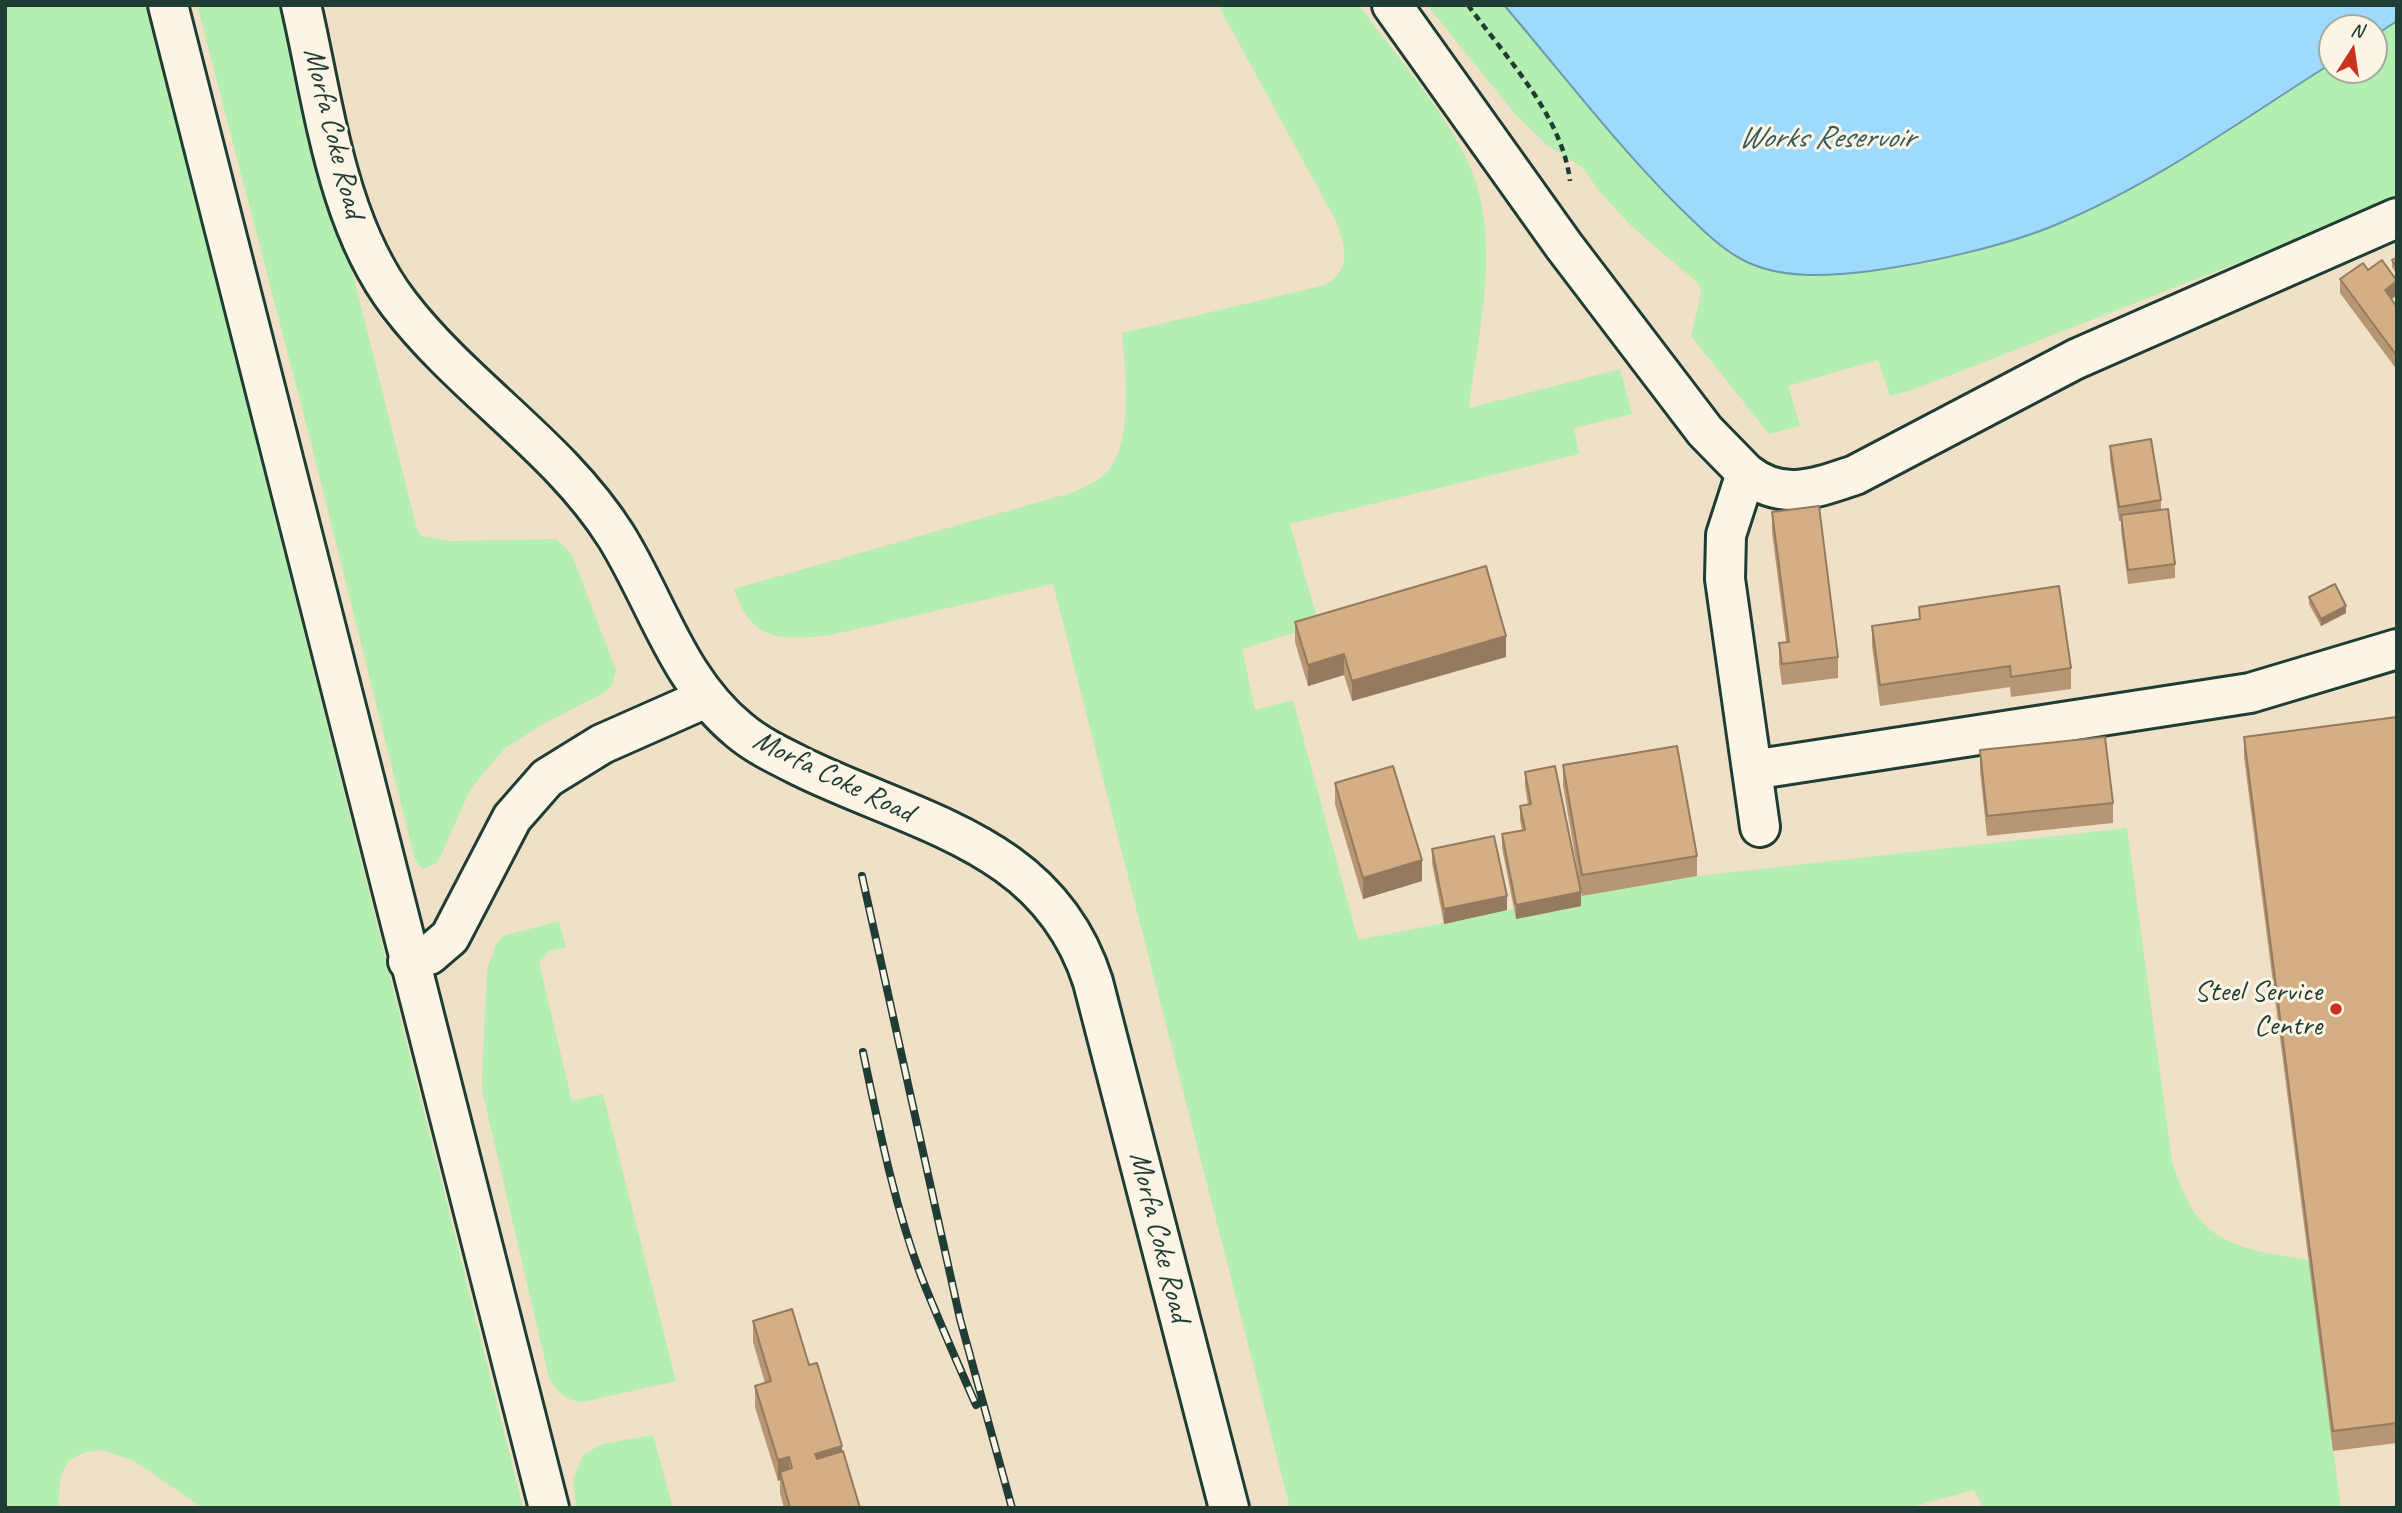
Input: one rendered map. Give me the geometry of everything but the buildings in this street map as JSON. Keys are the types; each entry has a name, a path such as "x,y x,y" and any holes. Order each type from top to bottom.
{"lane":[{"path":"167,5 549,1508"},
{"name":"Morfa Coke Road","path":"300,5 347,206 377,270 399,304 446,358 531,437 615,536 670,643 706,698 743,734 764,748 840,785 979,846 1007,863 1050,899 1069,926 1085,957 1093,982 1228,1508"},
{"path":"1392,5 1564,246 1705,430 1746,473 1771,489 1791,492 1855,474 2076,359 2397,218"},
{"path":"1746,473 1726,535 1725,579 1760,827"},
{"path":"1752,770 2250,694 2397,649"},
{"path":"408,961 429,955 450,937 512,818 547,778 571,761 632,729 706,698"}],"path":[{"path":"1468,5 1542,108 1565,156 1573,203 1570,231 1564,246"}],"shaded area":[{"path":"5,5 2397,5 2397,1508 5,1508"}],"green space":[{"path":"9,5 147,5 523,1508 203,1508 134,1461 103,1450 85,1452 68,1461 61,1476 58,1508 5,1508 5,9"},
{"path":"197,5 285,5 417,529 421,536 451,541 556,539 571,553 616,670 612,686 602,694 541,725 504,749 470,790 438,862 424,869 419,866 414,856 308,431"},
{"path":"1218,5 1359,5 1447,124 1469,164 1479,193 1484,223 1485,285 1469,408 1620,369 1632,414 1574,428 1579,454 1290,524 1319,625 1242,649 1255,710 1293,700 1358,940 1514,909 1516,919 1579,895 1697,876 2127,828 2172,1161 2193,1210 2220,1237 2258,1251 2309,1260 2341,1508 1983,1508 1974,1490 1907,1508 1290,1508 1053,584 831,635 798,638 771,634 759,628 749,619 734,589 1074,492 1100,478 1116,459 1126,405 1122,333 1325,285 1340,272 1344,248 1336,221"},
{"path":"1427,5 1504,5 1654,181 1732,254 1756,266 1788,273 1855,273 1942,259 1991,247 2060,223 2131,189 2318,72 2318,84 2388,84 2388,27 2397,21 2397,196 2304,237 1915,389 1890,396 1878,360 1788,386 1800,426 1769,434 1691,336 1701,293 1698,283 1632,227 1599,191 1583,168 1546,144 1515,114"},
{"path":"559,921 566,947 549,951 539,963 572,1101 603,1094 676,1381 582,1402 571,1400 562,1394 549,1378 482,1090 487,970 496,944 503,936"},
{"path":"653,1435 673,1508 576,1508 573,1480 582,1456 602,1444"}],"water":[{"name":"Works Reservoir","path":"1504,5 2397,5 2397,21 2388,27 2388,14 2318,14 2318,72 2165,169 2096,207 2039,231 1992,246 1871,271 1804,275 1756,266 1732,254 1677,205 1589,107"}],"railway":[{"path":"862,876 960,1319 1012,1508"},
{"path":"863,1052 888,1166 911,1249 976,1405"}],"place":[{"name":"Steel Service Centre","path":"2336,1009"}]}
